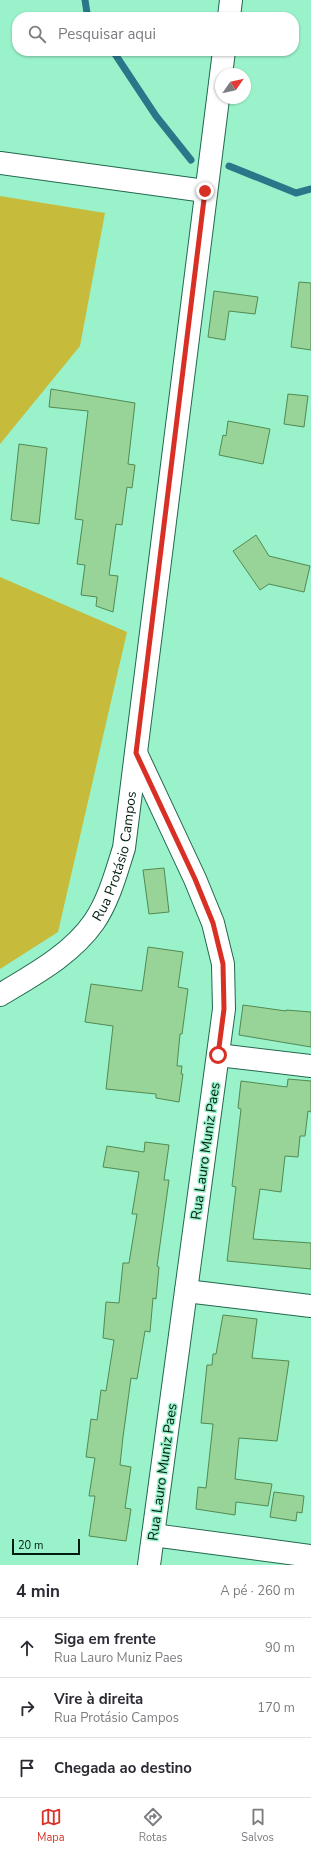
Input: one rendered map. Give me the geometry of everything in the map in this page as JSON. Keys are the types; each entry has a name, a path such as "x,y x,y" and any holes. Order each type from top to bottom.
{"street":[{"path":"229,12 231,0"},
{"name":"Rua Protásio Campos","path":"0,995 35,974 70,949 94,922 113,884 124,848 205,191 223,56"},
{"path":"0,163 205,191"},
{"name":"Rua Lauro Muniz Paes","path":"136,753 195,879 213,923 223,972 224,1009 149,1565"},
{"path":"218,1055 311,1066"},
{"path":"186,1291 311,1306"},
{"path":"153,1535 311,1556"}],"shaded area":[{"path":"0,196 105,213 80,346 0,444"},
{"path":"0,577 127,632 58,932 0,969"}],"building":[{"path":"299,282 311,283 311,350 291,347"},
{"path":"214,291 258,297 255,314 229,311 225,340 208,337"},
{"path":"51,389 135,403 128,464 135,465 132,488 127,487 122,525 116,524 109,575 118,576 113,612 96,606 97,597 81,595 85,565 77,564 83,520 75,519 88,411 49,407"},
{"path":"288,394 308,396 304,427 284,424"},
{"path":"228,421 270,429 263,464 219,455 223,435 226,436"},
{"path":"19,444 47,448 39,524 11,520"},
{"path":"256,535 269,556 310,566 304,592 269,584 260,590 233,551"},
{"path":"164,868 169,912 149,914 143,870"},
{"path":"148,947 183,952 178,987 188,989 182,1034 180,1034 177,1066 182,1066 181,1074 183,1074 179,1102 156,1098 156,1094 106,1089 113,1026 85,1022 91,984 142,991"},
{"path":"243,1005 286,1011 311,1012 311,1047 239,1035"},
{"path":"288,1079 311,1081 311,1112 308,1111 305,1136 300,1136 298,1157 285,1156 281,1192 260,1189 253,1239 311,1243 311,1269 227,1261 236,1187 232,1186 241,1109 238,1108 241,1081 287,1087"},
{"path":"145,1142 169,1145 164,1180 169,1180 157,1266 159,1267 156,1299 153,1298 150,1332 145,1331 137,1379 131,1378 123,1437 120,1465 131,1467 125,1508 131,1509 126,1541 89,1536 95,1496 89,1496 95,1458 86,1457 91,1419 97,1420 101,1390 106,1391 114,1340 103,1338 106,1302 119,1303 123,1263 129,1263 137,1214 132,1214 139,1172 103,1167 107,1146 144,1152"},
{"path":"223,1315 257,1319 252,1358 289,1361 277,1441 239,1438 235,1479 272,1484 268,1506 236,1502 235,1515 196,1509 198,1487 206,1488 213,1424 201,1423 207,1365 212,1365 213,1354 216,1354"},
{"path":"274,1492 304,1496 302,1513 297,1512 296,1521 270,1517"}],"waterway":[{"path":"85,0 87,12"},
{"path":"116,56 156,116 191,160"},
{"path":"229,166 296,193 311,189"}],"route":[{"path":"205,191 136,753 195,879 213,923 223,964 224,1009 218,1055"}]}
